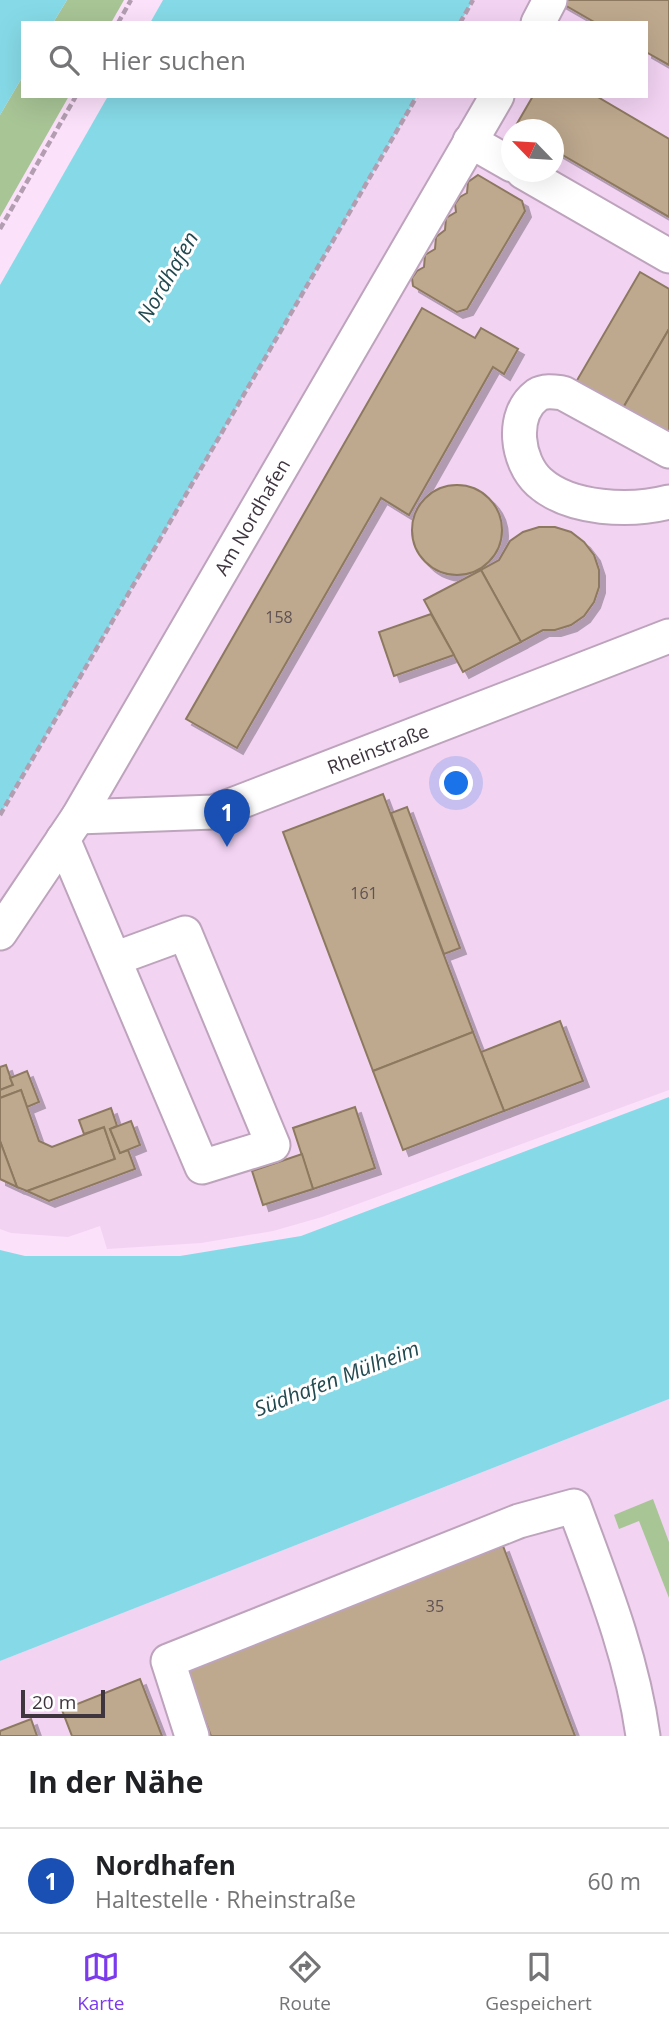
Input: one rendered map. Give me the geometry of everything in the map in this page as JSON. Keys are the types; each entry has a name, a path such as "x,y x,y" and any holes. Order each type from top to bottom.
{"street":[{"path":"539,21 550,0"},
{"name":"Am Nordhafen","path":"0,933 71,828 496,98"},
{"path":"470,141 501,159"},
{"path":"540,182 669,256"},
{"path":"669,451 563,393 549,391 538,394 525,411 519,432 523,457 529,471 540,483 569,499 629,508 669,502"},
{"name":"Rheinstraße","path":"71,828 214,812 669,636"},
{"path":"71,828 114,960 202,1167 272,1145 185,933 114,960"},
{"path":"192,1736 168,1661 519,1521 574,1506 626,1655 643,1736"}],"path":[{"path":"119,21 131,0"},
{"path":"461,21 473,0"},
{"path":"0,229 75,98"},
{"path":"0,815 416,98"}],"shaded area":[{"path":"473,0 669,0 669,1090 322,1217 273,1231 201,1243 107,1249 100,1226 68,1237 11,1233 0,1229 0,815 416,98 648,98 648,21 461,21"},
{"path":"669,1399 669,1736 0,1736 0,1661"}],"green space":[{"path":"67,0 124,0 112,21 54,21"},
{"path":"21,79 21,98 68,98 0,217 0,115"},
{"path":"653,1499 669,1542 669,1598 639,1521 619,1529 614,1515"}],"water":[{"path":"0,0 67,0 54,21 21,21 21,79 0,115"},
{"path":"163,0 473,0 461,21 151,21"},
{"path":"107,98 416,98 0,815 0,285"},
{"name":"Südhafen Mülheim","path":"669,1097 669,1399 0,1661 0,1250 25,1256 180,1256 301,1236"}],"building":[{"path":"556,0 669,0 669,65 648,53 648,21 593,21"},
{"path":"532,98 599,98 669,139 669,217 564,156 564,119 520,119"},
{"path":"478,175 522,201 525,211 467,309 457,312 413,286 412,278 424,267 425,255 435,249 436,237 445,230 446,218 456,212 455,204 467,193 468,182"},
{"path":"640,272 669,289 669,329 623,408 576,382"},
{"path":"422,308 475,338 481,328 518,349 504,374 493,367 409,515 381,498 237,748 186,719"},
{"path":"669,329 669,435 623,408"},
{"path":"457,485 474,488 489,498 499,513 502,530 499,547 489,562 474,572 457,575 440,572 425,562 415,547 412,530 415,513 425,498 440,488"},
{"path":"539,527 555,527 571,532 584,542 594,555 599,570 599,587 594,602 584,616 571,625 555,630 543,630 521,642 481,570 499,560 510,541 523,532"},
{"path":"481,570 521,642 463,672 424,600"},
{"path":"431,614 454,655 394,676 379,632"},
{"path":"383,794 473,1032 373,1071 283,832"},
{"path":"407,807 460,948 444,954 391,813"},
{"path":"560,1021 583,1081 504,1111 481,1052"},
{"path":"473,1032 504,1111 403,1150 373,1071"},
{"path":"6,1065 13,1085 0,1090 0,1067"},
{"path":"27,1071 39,1102 27,1107 21,1090 0,1098 0,1090 13,1085 10,1078"},
{"path":"21,1090 39,1141 52,1147 104,1127 115,1159 27,1191 17,1187 0,1141 0,1098"},
{"path":"355,1107 375,1168 313,1189 293,1128"},
{"path":"111,1108 117,1126 110,1129 120,1153 128,1150 135,1169 49,1201 27,1191 115,1159 104,1127 84,1134 79,1120"},
{"path":"131,1121 140,1145 120,1153 110,1129"},
{"path":"0,1141 17,1187 0,1179"},
{"path":"302,1154 313,1189 263,1205 252,1171"},
{"path":"503,1546 575,1736 211,1736 185,1666"},
{"path":"140,1679 162,1736 72,1736 62,1710"},
{"path":"31,1719 37,1736 0,1736 0,1731"}],"place":[{"name":"Nordhafen","path":"227,847"}]}
